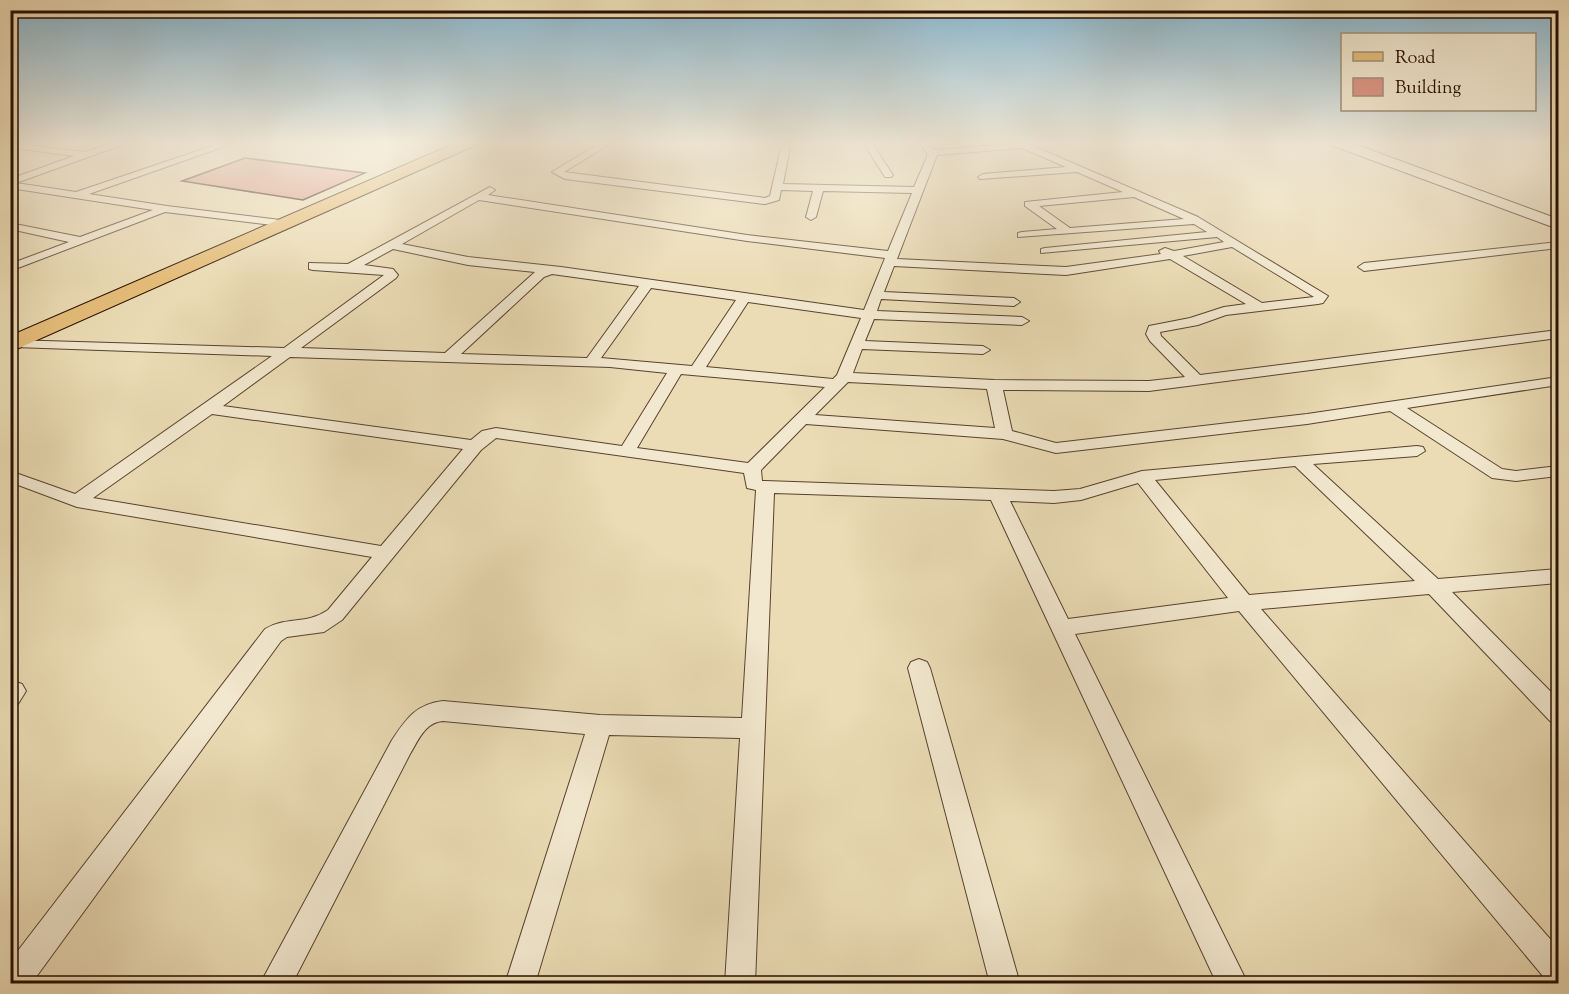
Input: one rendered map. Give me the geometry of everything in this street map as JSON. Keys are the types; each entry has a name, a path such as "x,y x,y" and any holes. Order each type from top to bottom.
{"main road":[{"path":"12,341 357,188"},
{"path":"1462,188 1558,224"}],"street":[{"path":"40,188 164,209 280,223"},
{"path":"76,195 96,188"},
{"path":"354,268 352,267 355,264 493,188"},
{"path":"664,188 765,201 775,198 777,188"},
{"path":"812,217 819,188"},
{"path":"740,984 754,728 758,478 802,419 840,380 918,190 838,188"},
{"path":"1123,188 1194,219 1322,296 1318,300 1224,311 1189,323 1154,329 1155,338 1197,380"},
{"path":"1067,231 1029,204 1136,194"},
{"path":"479,197 891,258 1066,271 1131,263 1234,243"},
{"path":"10,268 164,209"},
{"path":"1022,235 1194,219"},
{"path":"10,226 82,241"},
{"path":"1045,251 1218,234"},
{"path":"1148,241 1260,307"},
{"path":"391,245 468,261 561,271 868,315 1022,321"},
{"path":"1364,267 1558,245"},
{"path":"77,501 209,409 392,275 389,272 314,266"},
{"path":"447,359 540,274 548,271"},
{"path":"591,363 647,284"},
{"path":"876,295 1014,302"},
{"path":"697,370 744,298"},
{"path":"12,341 285,354 591,363 840,380 994,385 1149,386 1558,334"},
{"path":"856,345 983,350"},
{"path":"626,452 677,368"},
{"path":"802,419 1004,434 1056,448 1396,408 1558,381"},
{"path":"994,385 1004,434"},
{"path":"1396,408 1498,474 1516,476 1558,471"},
{"path":"209,409 475,446"},
{"path":"12,984 273,635 286,629 315,627 330,618 475,446 488,434 496,433 626,452 758,478 998,496 1068,496 1142,476 1418,451"},
{"path":"1299,460 1433,586 1558,714"},
{"path":"10,476 77,501 386,553"},
{"path":"1142,476 1244,603 1558,970"},
{"path":"998,496 1233,984"},
{"path":"1060,628 1244,603 1558,576"},
{"path":"919,668 1005,984"},
{"path":"10,689 14,691 10,697"},
{"path":"275,984 401,747 421,717 433,711 443,711 600,725 754,728"},
{"path":"520,984 600,725"}],"building":[{"path":"229,188 330,188 303,200"}]}
